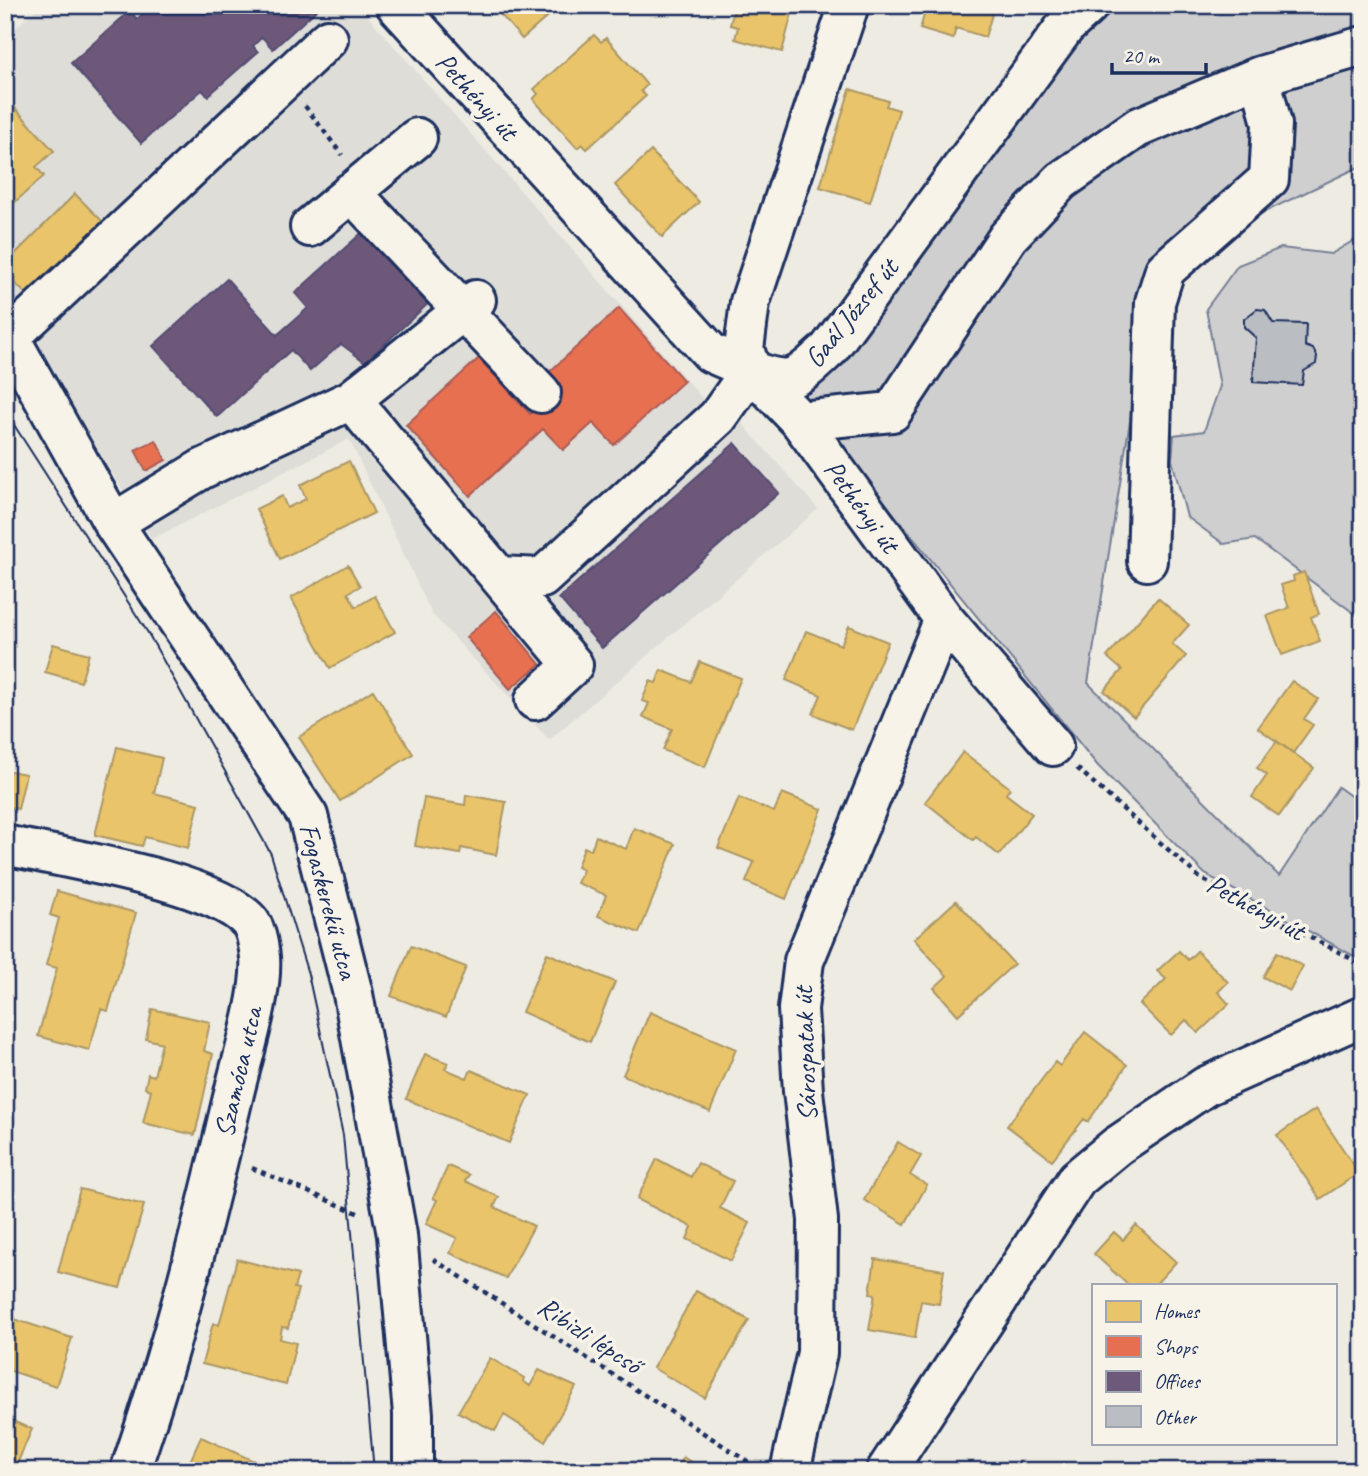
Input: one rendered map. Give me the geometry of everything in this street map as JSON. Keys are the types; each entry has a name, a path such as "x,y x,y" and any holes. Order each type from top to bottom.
{"street":[{"name":"Pethényi út","path":"396,5 711,353 751,370 800,421 944,619 1053,746"},
{"path":"499,576 542,578 718,418 751,370 744,349 750,302 849,5"},
{"name":"Gaál József út","path":"751,370 778,381 800,375 829,349 1065,27 1089,5"},
{"path":"8,333 328,39"},
{"path":"800,421 892,412 1008,237 1061,180 1137,128 1260,76 1363,46"},
{"path":"1147,561 1155,302 1165,270 1269,178 1272,124 1260,76"},
{"path":"310,226 417,138"},
{"path":"357,187 469,305 541,393"},
{"path":"113,523 202,469 351,400 469,305"},
{"name":"Fogaskerekű utca","path":"8,333 113,523 308,816 353,994 397,1235 413,1414 413,1471"},
{"path":"351,400 573,665 535,700"},
{"name":"Sárospatak út","path":"790,1471 817,1353 818,1220 803,1091 798,1009 804,961 944,619"},
{"name":"Szamóca utca","path":"5,845 200,890 237,909 252,925 260,958 254,1007 219,1154 160,1385 130,1471"},
{"path":"886,1471 1077,1179 1117,1146 1206,1086 1363,1016"}],"path":[{"path":"285,81 357,187"},
{"name":"Pethényi út","path":"1053,746 1200,878 1363,965"},
{"path":"256,1170 351,1212"},
{"name":"Ribizli lépcső","path":"397,1235 761,1471"}],"shaded area":[{"path":"40,5 358,5 730,430 740,421 818,509 549,740 432,614 349,439 152,539 5,295 5,38"},
{"path":"1063,5 1363,5 1363,165 1216,235 1154,271 1088,683 1279,876 1338,787 1363,805 1363,961 1205,874 1098,766 800,398 923,236"},
{"path":"1363,235 1363,620 1255,539 1224,544 1187,517 1172,460 1174,435 1204,431 1220,386 1206,309 1238,265 1281,248 1331,254"}],"building: Homes":[{"path":"561,5 522,39 494,7"},
{"path":"735,5 794,5 782,52 735,39 738,27 730,25"},
{"path":"927,5 995,5 985,37 956,28 953,39 920,29"},
{"path":"594,35 601,42 606,38 647,85 641,91 646,96 587,149 582,144 577,148 533,99 538,94 534,89"},
{"path":"850,89 888,101 886,106 899,110 870,202 820,187"},
{"path":"5,97 54,151 36,167 44,176 5,211"},
{"path":"651,151 699,202 662,237 615,185"},
{"path":"75,194 105,224 31,299 5,273 5,264"},
{"path":"349,461 374,513 280,559 256,509 282,496 287,508 306,499 300,485"},
{"path":"348,565 360,586 348,593 356,607 375,596 395,632 330,668 291,598"},
{"path":"1304,572 1319,614 1311,617 1320,641 1282,655 1267,616 1289,608 1281,585 1294,581 1293,576"},
{"path":"1158,598 1189,625 1172,644 1186,656 1134,717 1104,691 1122,670 1107,657"},
{"path":"849,626 888,642 852,730 813,714 821,695 786,680 806,631 841,645"},
{"path":"53,644 89,654 81,682 45,672"},
{"path":"700,662 741,678 705,767 663,750 672,729 643,717 649,703 642,701 650,681 656,683 661,670 691,682"},
{"path":"1292,681 1318,699 1304,719 1313,725 1293,753 1258,728"},
{"path":"373,690 413,754 340,801 299,737"},
{"path":"1277,741 1314,768 1279,816 1252,797 1267,775 1257,768"},
{"path":"117,747 162,758 154,793 199,804 188,848 145,837 142,846 95,835"},
{"path":"963,752 1010,788 1006,794 1032,814 999,855 976,837 973,840 925,802"},
{"path":"5,770 26,774 18,809 5,806"},
{"path":"782,793 822,809 786,899 746,882 754,862 718,848 739,798 774,812"},
{"path":"466,795 506,802 496,855 461,848 460,854 415,846 424,798 465,805"},
{"path":"634,828 675,844 639,933 598,916 606,895 577,883 583,870 577,867 584,847 591,850 596,836 626,849"},
{"path":"57,891 136,913 108,1011 101,1009 89,1050 38,1036 57,968 46,965 59,918 50,915"},
{"path":"956,901 1014,964 958,1015 934,988 947,976 914,939"},
{"path":"411,946 466,967 446,1017 391,996"},
{"path":"1179,951 1188,960 1197,951 1228,982 1218,992 1229,1004 1198,1033 1186,1020 1171,1035 1140,1004 1166,979 1157,971"},
{"path":"1277,952 1303,966 1290,991 1263,977"},
{"path":"547,953 615,982 590,1042 522,1012"},
{"path":"152,1009 210,1022 204,1051 213,1054 195,1135 143,1123 151,1090 145,1088 148,1074 154,1076 162,1043 146,1039"},
{"path":"650,1012 736,1049 710,1112 623,1075"},
{"path":"1085,1032 1127,1065 1088,1122 1084,1119 1052,1160 1007,1126 1055,1062 1060,1066"},
{"path":"425,1054 448,1063 445,1069 467,1078 471,1070 530,1095 509,1143 406,1099"},
{"path":"1316,1109 1359,1173 1320,1199 1277,1135"},
{"path":"898,1142 921,1156 910,1175 927,1185 905,1224 864,1200"},
{"path":"657,1159 691,1177 698,1163 733,1181 720,1208 750,1223 731,1261 687,1239 692,1227 637,1199"},
{"path":"448,1166 469,1175 465,1181 499,1197 494,1207 534,1226 506,1278 450,1253 457,1238 426,1224 437,1200 433,1198"},
{"path":"80,1189 144,1205 120,1288 58,1272"},
{"path":"1136,1225 1176,1262 1156,1284 1127,1284 1094,1254 1114,1232 1123,1240"},
{"path":"237,1259 298,1275 294,1288 298,1289 288,1328 282,1327 280,1339 296,1343 286,1385 202,1364 213,1323 219,1325"},
{"path":"875,1259 944,1270 939,1304 921,1301 915,1338 869,1330 875,1294 870,1293"},
{"path":"696,1291 749,1320 705,1398 653,1368"},
{"path":"5,1316 72,1338 56,1386 5,1369"},
{"path":"490,1358 524,1378 523,1381 530,1386 539,1370 576,1387 545,1441 504,1415 495,1431 458,1412"},
{"path":"5,1418 32,1429 14,1471 5,1469"},
{"path":"201,1437 276,1471 175,1471 179,1462 188,1466"},
{"path":"683,1457 706,1471 675,1471"}],"building: Shops":[{"path":"619,308 684,381 614,445 593,423 563,450 543,429 470,496 406,425 479,358 530,414 560,387 548,373"},
{"path":"156,440 166,460 146,471 135,450"},
{"path":"496,611 540,664 510,689 466,637"}],"building: Offices":[{"path":"153,5 322,5 273,49 262,37 253,46 258,52 208,96 202,90 141,143 71,63 130,11 137,19"},
{"path":"366,229 431,301 365,362 341,344 310,371 291,350 217,417 153,346 227,279 277,335 308,308 295,293"},
{"path":"735,443 779,493 602,648 559,598"}],"building: Other":[{"path":"1257,309 1265,310 1273,323 1306,324 1305,346 1313,349 1317,356 1316,364 1304,371 1302,385 1253,382 1256,338 1244,327 1244,319"}],"tram line":[{"path":"5,411 148,633 271,854 308,974 343,1135 374,1471"}]}
